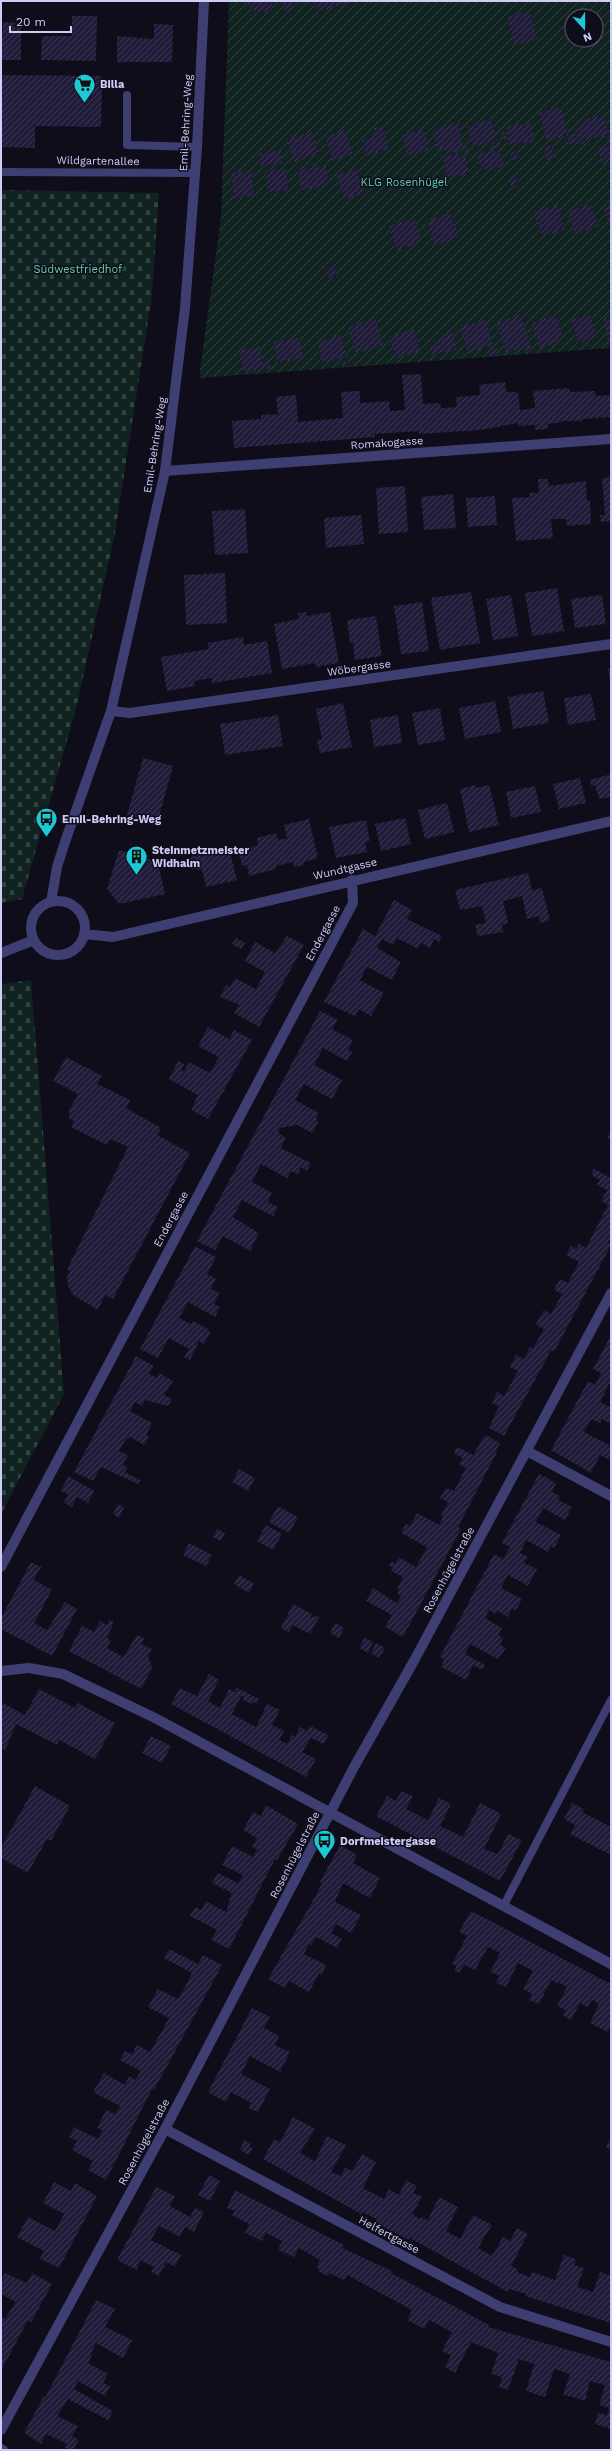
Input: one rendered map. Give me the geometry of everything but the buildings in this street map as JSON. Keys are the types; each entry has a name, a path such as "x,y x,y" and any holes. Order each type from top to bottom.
{"street":[{"name":"Emil-Behring-Weg","path":"51,902 63,849 111,711 165,470 185,308 197,147 204,1"},
{"name":"Romakogasse","path":"165,470 611,439"},
{"name":"Wöbergasse","path":"111,711 130,713 611,644"},
{"name":"Wundtgasse","path":"84,934 113,937 352,880 611,821"},
{"name":"Endergasse","path":"1,1567 353,903 352,880"},
{"path":"51,902 69,903 77,909 84,921 84,934 74,950 56,955 47,953 34,940 32,921 42,906 51,902"},
{"path":"1,953 34,940"},
{"name":"Rosenhügelstraße","path":"1,2430 165,2129 329,1814 527,1451 611,1293"},
{"path":"527,1451 611,1496"},
{"path":"1,1670 30,1668 63,1674 155,1718 329,1814 504,1905 611,1964"},
{"name":"Helfertgasse","path":"165,2129 500,2307 611,2342"}],"lane":[{"path":"127,95 127,145 197,147"},
{"name":"Wildgartenallee","path":"1,172 195,173"},
{"path":"504,1905 611,1700"}],"green space":[{"name":"KLG Rosenhügel","path":"229,1 611,1 611,348 199,378 221,217"},
{"name":"Südwestfriedhof","path":"1,190 159,193 152,295 115,533 76,709 22,899 1,903"},
{"path":"31,980 64,1394 1,1514 1,984"}],"place":[{"name":"Billa","path":"85,104"},
{"name":"Emil-Behring-Weg","path":"46,838"},
{"name":"Steinmetzmeister Widhalm","path":"136,876"},
{"name":"Dorfmeistergasse","path":"324,1860"}]}
